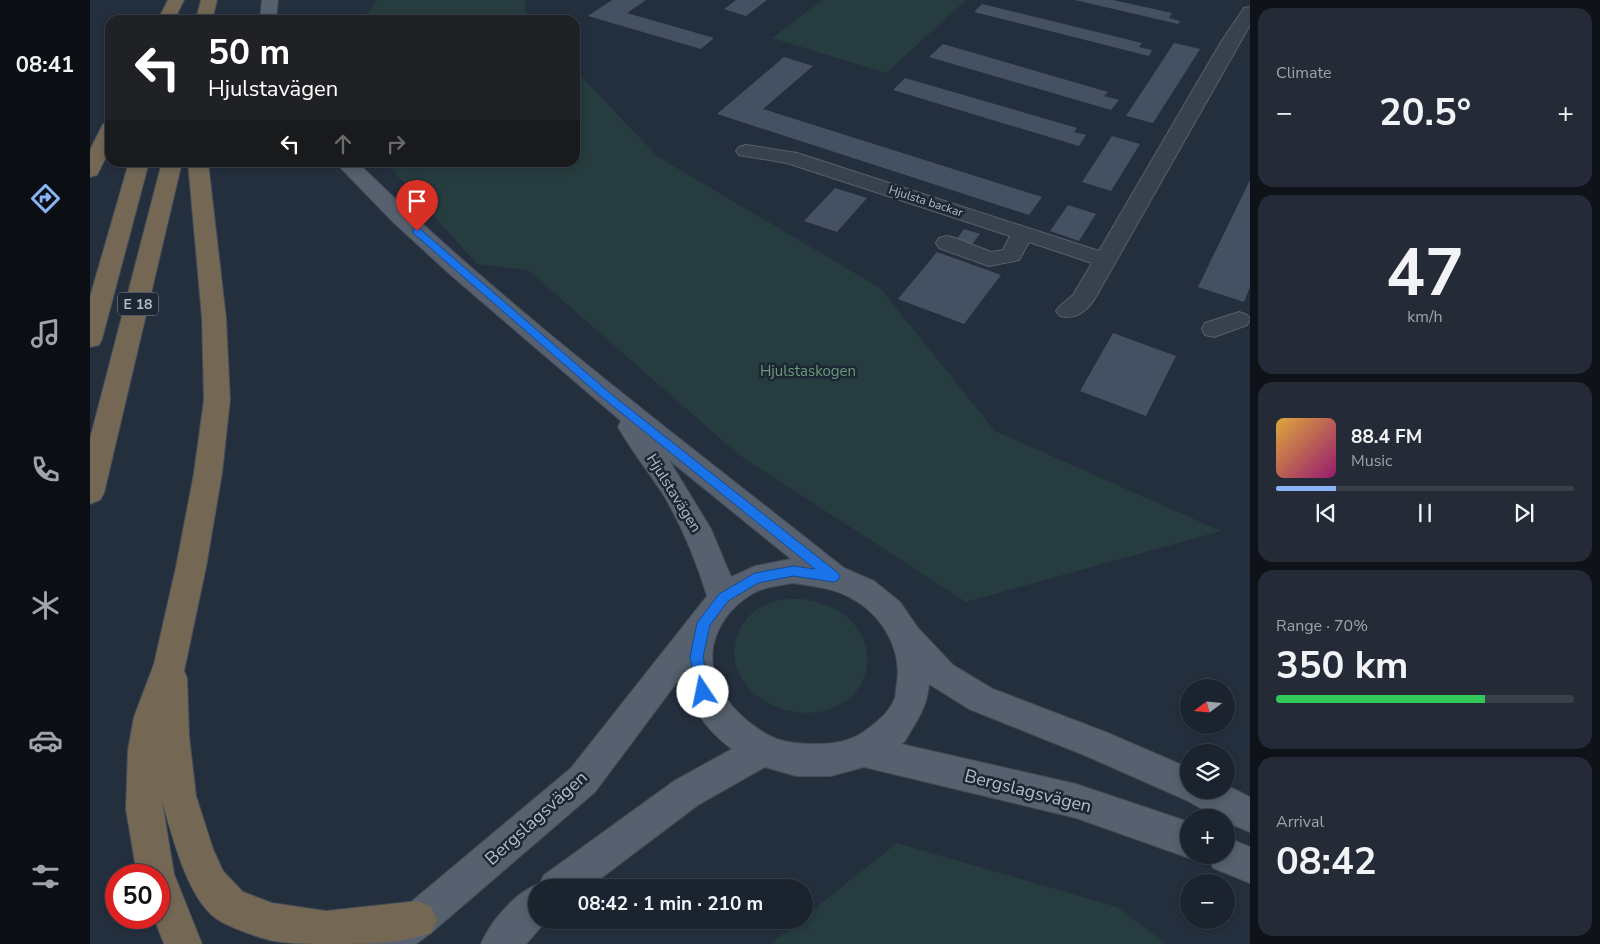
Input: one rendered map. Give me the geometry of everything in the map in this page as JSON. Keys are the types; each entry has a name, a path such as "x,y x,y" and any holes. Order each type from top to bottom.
{"highway":[{"path":"168,15 176,0"},
{"path":"177,15 181,0"},
{"path":"205,15 209,0"},
{"path":"90,171 105,139"},
{"name":"E 18","path":"90,339 138,167"},
{"name":"E 18","path":"90,493 171,167"},
{"path":"154,864 144,809 145,750 151,717 170,664 208,473 217,400 214,318 199,167"},
{"path":"170,664 172,736 178,796 196,853 210,884 230,906 272,922 326,930 418,920"},
{"path":"170,910 183,944"}],"main road":[{"path":"268,15 270,0"},
{"name":"Hjulstavägen","path":"350,167 373,191 446,258 607,396 834,577"},
{"name":"Hjulstavägen","path":"607,396 667,476 693,520 713,563 714,610"},
{"name":"Bergslagsvägen","path":"382,944 418,920 582,780 714,610 755,578 793,571 834,577 864,590 889,611 907,637 942,676 981,699 1096,744 1180,781"},
{"name":"Bergslagsvägen","path":"714,610 696,657 703,692 726,725 762,750 796,760 831,760 864,751 893,730 911,701 916,668 907,637"},
{"path":"569,879 686,793 762,750"},
{"name":"Bergslagsvägen","path":"864,751 1076,801 1180,837"},
{"path":"1217,799 1250,815"},
{"path":"1235,859 1250,865"},
{"path":"500,944 528,913"}],"street":[{"path":"1068,311 1082,300 1131,218 1230,42 1250,12"},
{"name":"Hjulsta backar","path":"746,151 790,157 1105,260"},
{"path":"947,243 989,258 1011,254 1023,233"},
{"path":"1214,329 1239,320"}],"green space":[{"path":"377,0 525,0 525,15 366,15"},
{"path":"822,0 966,0 886,73 772,38"},
{"name":"Hjulstaskogen","path":"580,75 658,157 880,288 995,431 1221,531 966,602 739,455 528,270 477,264 390,167 580,167"},
{"path":"787,599 803,599 833,608 842,613 861,634 866,646 866,672 861,684 853,695 841,704 827,710 812,713 782,709 756,695 738,671 734,652 738,634 754,611 772,602"},
{"path":"897,843 1117,907 1166,944 771,944 789,929 813,929 813,910"}],"building":[{"path":"612,0 646,0 627,13 714,38 701,49 588,16"},
{"path":"736,0 767,0 746,16 724,9"},
{"path":"1075,0 1113,0 1172,13 1169,18 1180,21 1178,24"},
{"path":"982,4 1142,43 1139,47 1152,50 1149,56 974,12"},
{"path":"1174,43 1200,49 1153,123 1126,116"},
{"path":"943,44 1108,92 1104,96 1119,100 1111,110 929,57"},
{"path":"784,57 813,66 763,109 1042,197 1029,215 717,114"},
{"path":"905,78 1077,128 1074,132 1086,135 1079,146 893,90"},
{"path":"1112,136 1140,144 1111,191 1082,182"},
{"path":"1250,180 1250,287 1244,302 1198,287"},
{"path":"835,188 867,198 837,232 804,221"},
{"path":"1068,205 1096,214 1079,241 1050,231"},
{"path":"964,229 980,234 969,248 954,243"},
{"path":"937,252 1001,275 964,324 898,299"},
{"path":"1113,333 1176,356 1146,416 1080,391"}],"route":[{"path":"417,231 607,396 834,577 793,571 755,578 723,598 704,623 696,657 703,692"}]}
